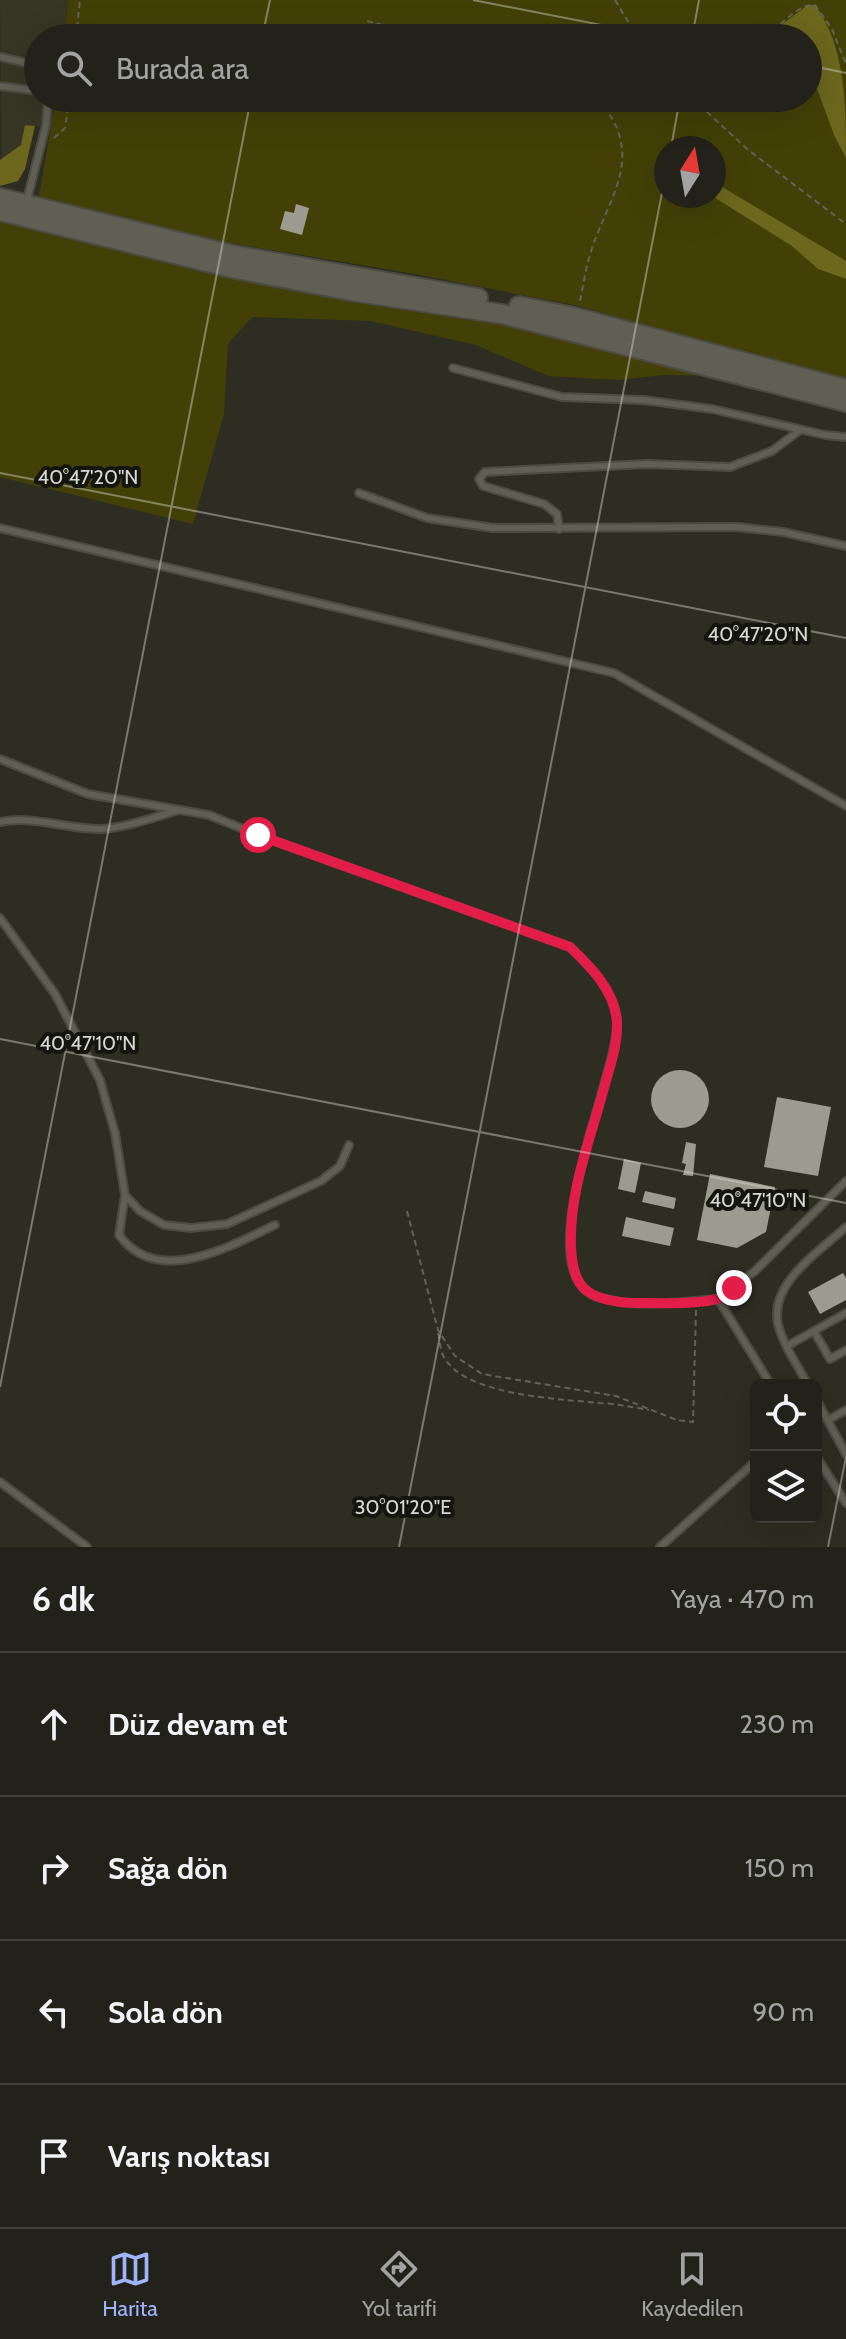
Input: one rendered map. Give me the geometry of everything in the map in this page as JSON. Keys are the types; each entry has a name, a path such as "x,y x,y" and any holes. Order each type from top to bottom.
{"main road":[{"path":"0,198 233,255 577,318 846,389"},
{"path":"0,211 236,269 516,317 846,402"}],"lane":[{"path":"0,57 24,62"},
{"path":"0,86 24,89"},
{"path":"25,204 46,112"},
{"path":"453,368 562,397 643,400 712,409 800,430 846,437"},
{"path":"559,529 557,514 544,504 483,486 479,479 485,472 647,464 730,467 772,451 800,430"},
{"path":"359,493 427,518 493,528 737,527 783,532 846,546"},
{"path":"0,528 614,673 846,806"},
{"path":"0,759 88,794 183,809 230,822 258,835 570,947 594,969 610,995 617,1020 615,1050 574,1191 570,1225 573,1267 585,1290 596,1296 628,1303 718,1299 755,1271 846,1181"},
{"path":"0,822 15,819 100,829 183,809"},
{"path":"0,918 55,994 100,1080 115,1133 125,1195 119,1235 129,1248 151,1258 184,1261 219,1250 275,1225"},
{"path":"125,1195 140,1211 164,1225 191,1228 227,1224 321,1181 340,1166 349,1145"},
{"path":"805,1379 777,1322 783,1288 846,1227"},
{"path":"718,1299 767,1379"},
{"path":"787,1346 846,1313"},
{"path":"814,1331 830,1359 846,1350"},
{"path":"822,1410 846,1454"},
{"path":"828,1420 846,1410"},
{"path":"822,1465 846,1503"},
{"path":"660,1547 750,1466"},
{"path":"0,1482 87,1547"}],"path":[{"path":"77,24 80,0"},
{"path":"615,0 630,24"},
{"path":"783,24 808,5 815,5 832,29 846,64"},
{"path":"367,21 378,24"},
{"path":"41,143 57,137 65,128 68,112"},
{"path":"577,318 589,257 623,170 623,143 608,112"},
{"path":"707,112 747,149 846,224"},
{"path":"407,1211 444,1357 457,1371 492,1388 532,1398 604,1403 654,1411"},
{"path":"438,1330 455,1356 482,1374 616,1396 677,1420 693,1422 696,1301"}],"shaded area":[{"path":"0,0 68,0 65,24 24,24 24,112 55,112 53,127 25,125 21,145 2,161"},
{"path":"68,0 846,0 846,379 823,376 579,306 409,273 189,236 39,196 54,112 822,112 822,24 65,24"},
{"path":"808,5 815,5 825,22 833,39 842,77 846,158 822,102 822,24 782,24"},
{"path":"25,125 35,126 25,169 18,181 0,186 0,160 21,145"},
{"path":"726,189 846,261 846,279 818,269 792,246 726,205"},
{"path":"0,211 502,314 724,376 664,375 618,380 548,376 476,345 370,321 252,317 228,344 224,414 193,524 0,477"}],"building":[{"path":"296,204 309,208 302,235 280,229 285,211 294,213"},
{"path":"680,1070 691,1072 700,1079 707,1088 707,1110 700,1119 691,1126 680,1128 669,1126 660,1119 653,1110 651,1099 653,1088 660,1079 669,1072"},
{"path":"777,1097 831,1107 818,1176 764,1167"},
{"path":"686,1142 696,1144 693,1176 683,1175"},
{"path":"624,1159 641,1163 635,1193 618,1189"},
{"path":"710,1174 775,1187 766,1232 737,1248 697,1240"},
{"path":"645,1191 676,1198 674,1209 642,1202"},
{"path":"626,1217 674,1228 670,1246 622,1236"},
{"path":"843,1273 846,1278 846,1300 820,1314 808,1292"}],"route":[{"path":"258,835 570,947 594,969 610,995 617,1020 615,1050 574,1191 570,1225 573,1267 578,1280 585,1290 596,1296 628,1303 718,1299 734,1288"}]}
